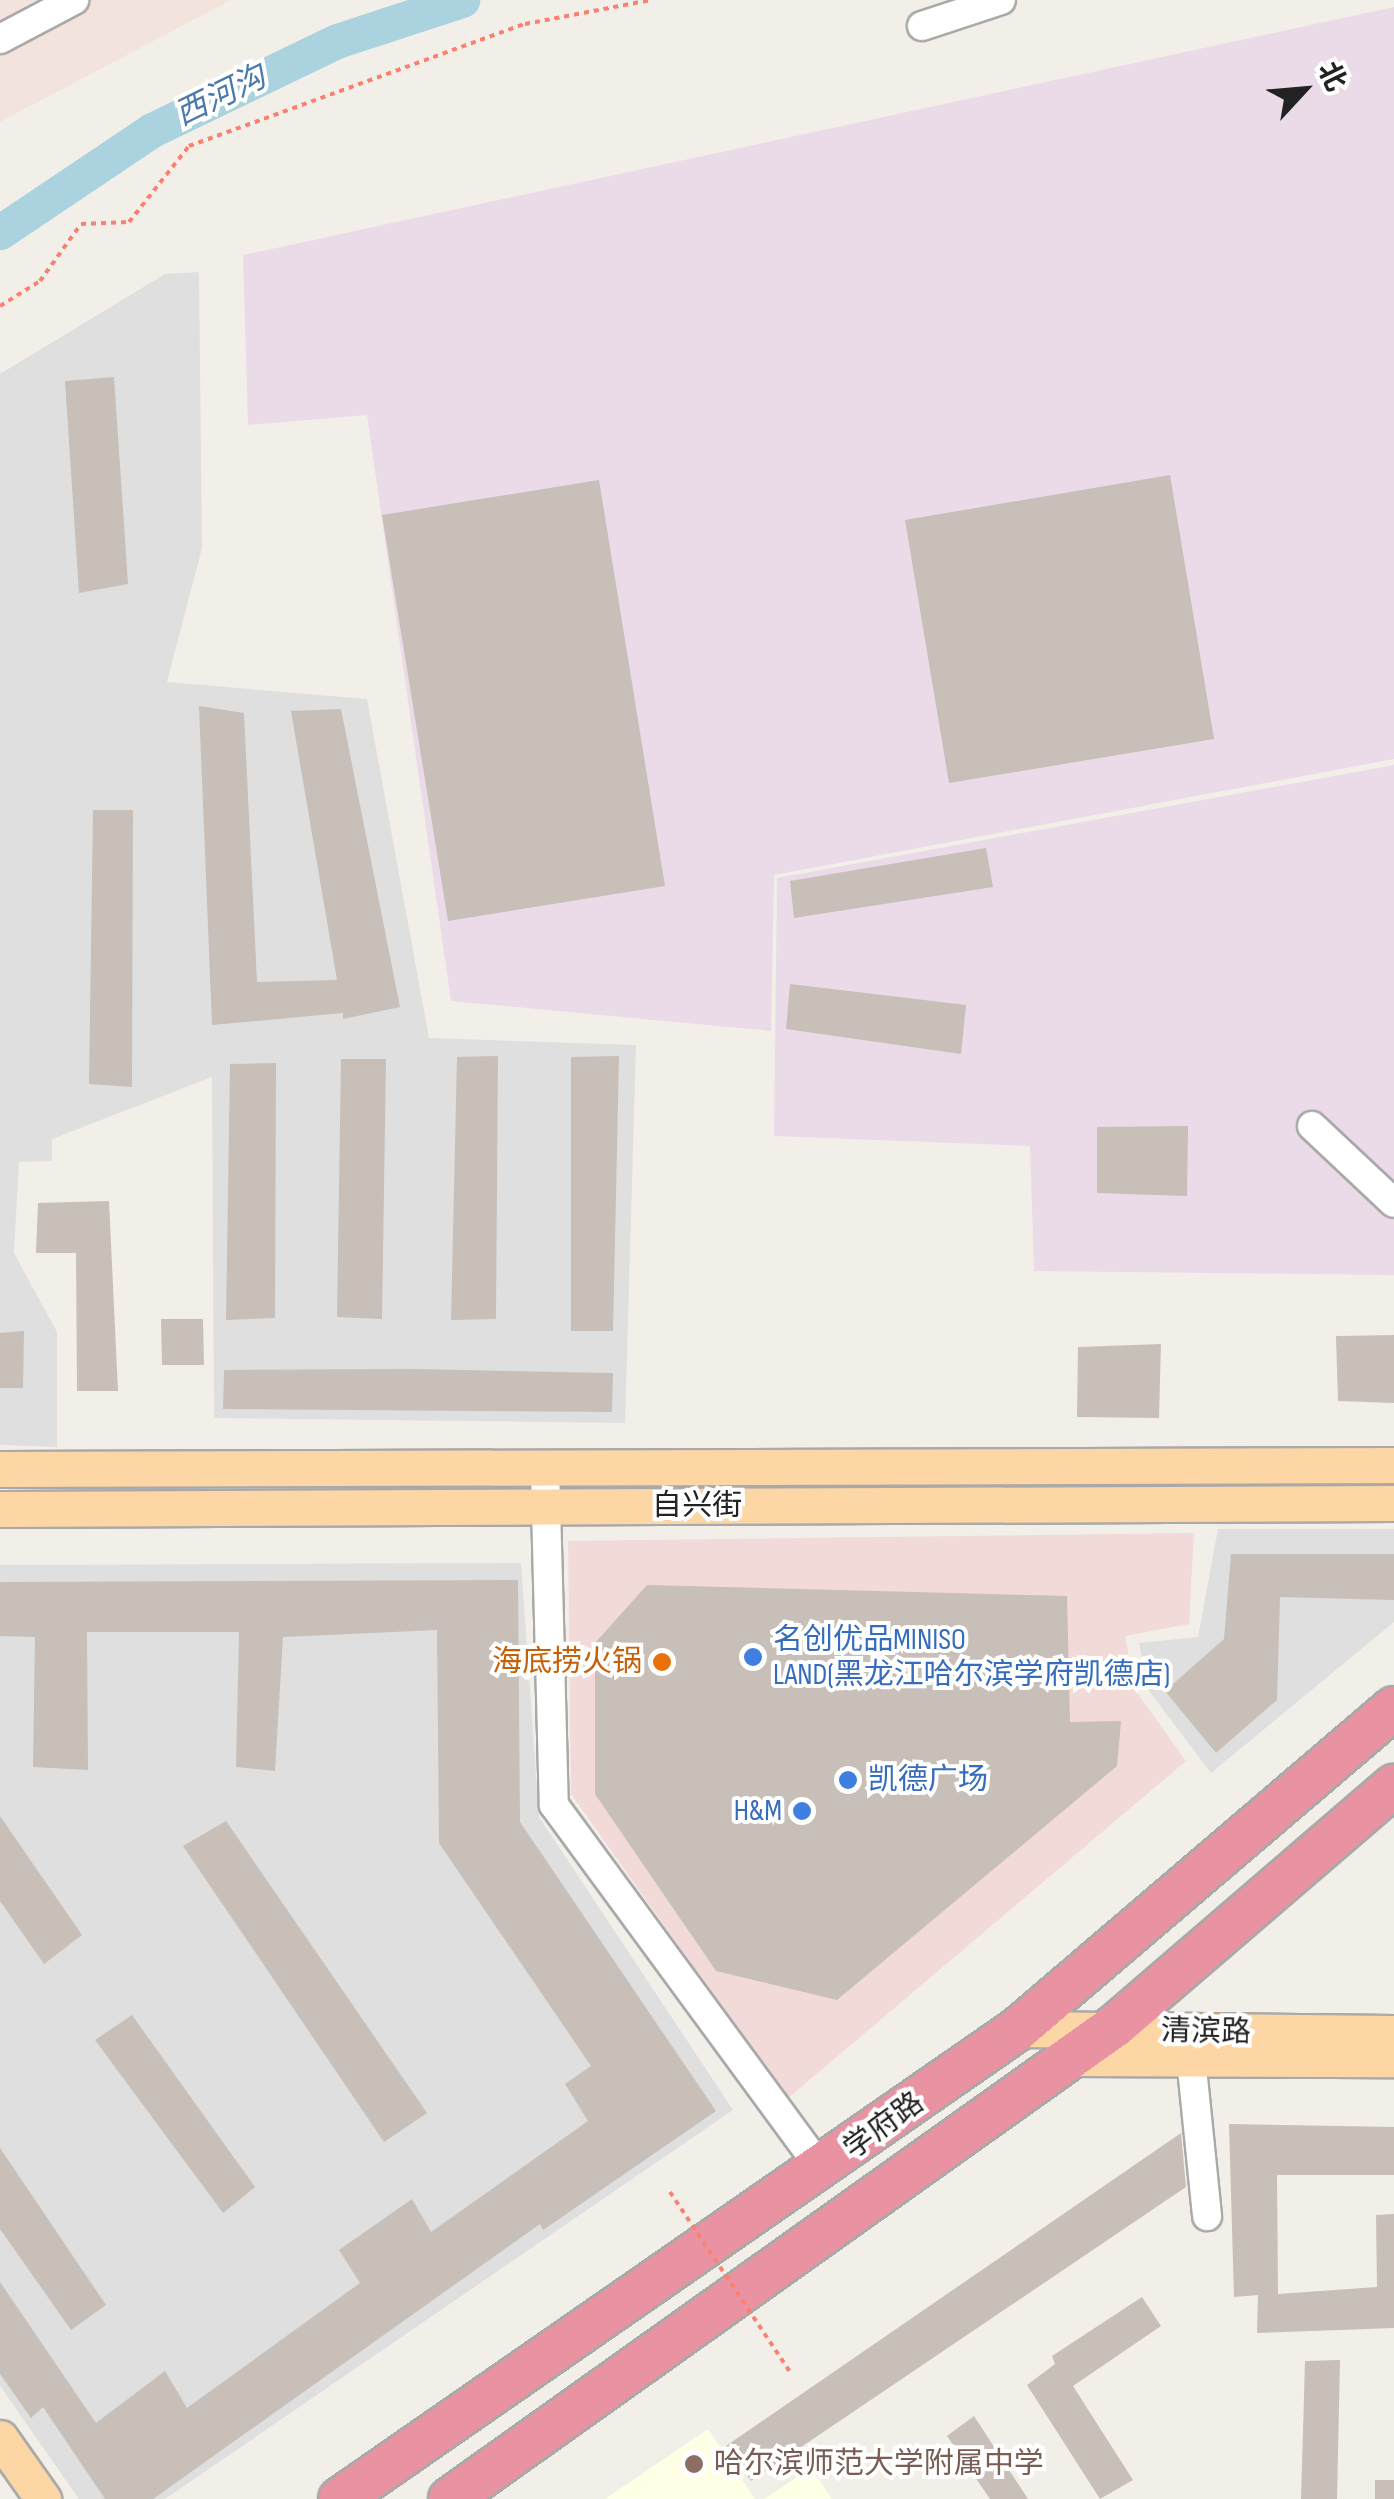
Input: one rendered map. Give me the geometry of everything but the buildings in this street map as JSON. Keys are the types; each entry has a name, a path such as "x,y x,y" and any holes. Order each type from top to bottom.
{"highway":[{"name":"学府路","path":"340,2499 822,2170 1018,2029 1394,1708"},
{"name":"学府路","path":"450,2499 1106,2031 1394,1786"}],"main road":[{"name":"自兴街","path":"0,1469 1394,1465"},
{"name":"自兴街","path":"0,1509 1394,1503"},
{"name":"清滨路","path":"1018,2029 1394,2033"},
{"name":"清滨路","path":"1069,2058 1394,2060"},
{"path":"0,2438 43,2499"},
{"path":"0,2474 17,2499"}],"street":[{"path":"0,39 74,0"},
{"path":"922,26 1001,0"},
{"path":"1312,1126 1394,1203"},
{"path":"544,1468 554,1805 822,2170"},
{"path":"1192,2058 1207,2216"}],"path":[{"path":"0,306 40,281 82,224 130,222 189,146 525,24 652,0"},
{"path":"670,2192 790,2372"}],"shaded area":[{"path":"0,0 231,0 0,122"},
{"path":"1394,7 1394,759 774,875 771,1031 451,1001 367,415 248,425 243,255"},
{"path":"199,272 202,548 167,682 367,699 429,1038 636,1045 625,1423 214,1418 212,1077 52,1139 52,1161 19,1162 14,1253 57,1332 57,1447 0,1445 0,374 165,274"},
{"path":"1394,765 1394,1275 1034,1271 1030,1146 774,1136 777,878"},
{"path":"1218,1529 1394,1529 1394,1622 1211,1773 1149,1691 1139,1643 1198,1637"},
{"name":"凯德广场","path":"1194,1533 1189,1624 1125,1636 1136,1691 1186,1761 787,2099 571,1794 568,1541"},
{"path":"521,1563 539,1817 733,2110 165,2499 79,2499 0,2386 0,1565"},
{"name":"哈尔滨师范大学附属中学","path":"708,2429 755,2499 605,2499"},
{"name":"哈尔滨师范大学附属中学","path":"811,2468 832,2499 764,2499"}],"waterway":[{"name":"西河沟","path":"0,232 152,130 337,41 462,0"}],"place":[{"name":"名创优品MINISO LAND(黑龙江哈尔滨学府凯德店)","path":"753,1657"},
{"name":"海底捞火锅","path":"662,1662"},
{"name":"凯德广场","path":"848,1780"},
{"name":"H&M","path":"802,1811"},
{"name":"哈尔滨师范大学附属中学","path":"694,2464"}]}
